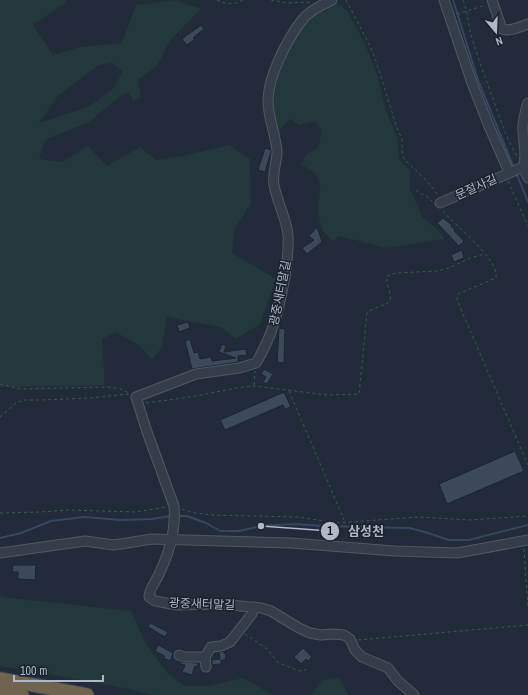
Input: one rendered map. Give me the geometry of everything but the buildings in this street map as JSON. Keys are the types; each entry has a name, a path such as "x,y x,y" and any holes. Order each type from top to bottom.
{"highway":[{"path":"0,679 87,695"},
{"path":"0,691 22,695"}],"street":[{"name":"광중새터말길","path":"256,363 271,334 277,316 288,250 286,223 274,184 274,165 277,154 268,102 270,85 277,64 302,20 313,10 332,0"},
{"path":"444,0 483,111 514,170 528,178"},
{"path":"493,2 502,29 506,31 528,24"},
{"path":"514,170 526,162 526,145 523,126 527,106"},
{"name":"문절사길","path":"440,204 514,170"},
{"path":"173,536 174,509 135,399 196,374 239,368 256,363"},
{"name":"광중새터말길","path":"173,536 166,558 149,593 150,597 155,601 171,604 220,604 254,607 271,611 298,628 310,633 321,635 344,635 350,639"},
{"path":"0,553 85,541 114,544 173,536 236,542 291,543 433,553 457,553 526,540"},
{"path":"179,655 206,662 211,647 221,646 230,642 252,614 254,607"},
{"path":"350,639 355,650 362,657 388,668 398,681 414,695"}],"path":[{"path":"217,0 233,5 243,0"},
{"path":"271,0 288,3 312,2"},
{"path":"346,0 375,58 397,128 402,138 402,151 404,159 433,188 445,213 486,254 495,268 496,278 458,294 457,300 528,465"},
{"path":"463,0 472,39 509,141 514,170 528,226"},
{"path":"458,13 493,2"},
{"path":"416,190 440,204"},
{"path":"0,418 17,402 25,400 90,398 125,393 135,399 190,397 254,386 327,395 359,394 367,314 369,311 390,301 391,293 386,281 387,276 438,271 449,268 470,258 486,254"},
{"path":"254,386 256,363"},
{"path":"0,384 21,389 108,387 121,389 135,399"},
{"path":"289,391 345,522"},
{"path":"0,513 68,510 136,512 174,509 211,515 298,517 337,523 418,517 470,520 528,516"},
{"path":"526,540 528,608"},
{"path":"350,639 357,640 528,625"},
{"path":"239,632 246,634 257,642 273,656 277,662 299,671 306,670"}],"green space":[{"path":"0,0 67,0 66,3 33,25 53,55 80,47 122,43 136,5 175,0 201,9 170,40 157,66 138,80 141,98 133,101 129,92 119,97 89,122 45,140 39,159 62,162 88,146 107,166 140,147 156,160 183,156 229,145 250,159 251,203 234,230 232,253 276,279 260,324 236,339 220,327 167,317 162,347 152,360 140,346 116,332 102,339 104,385 0,387","holes":["112,63 123,71 113,89 88,107 39,123 58,96 99,65"]},
{"path":"338,3 348,12 365,44 378,77 385,108 397,138 399,159 410,171 410,190 418,205 422,217 436,228 445,239 387,248 339,236 333,241 325,233 321,226 319,217 319,181 310,170 301,165 307,154 318,148 322,130 315,121 300,125 290,119 277,133 272,107 272,93 284,57 303,24 310,17"},
{"path":"0,596 131,611 146,644 168,674 185,686 208,686 243,678 273,695 154,695 114,686 0,666"},
{"path":"339,677 348,695 311,695 322,680"}],"waterway":[{"path":"453,0 478,80 514,168"},
{"path":"516,172 528,202"},
{"path":"0,538 21,533 51,521 84,517 121,520 152,519 171,516"},
{"path":"178,516 187,516 206,523 220,531 239,531 261,526 293,524 409,528 449,540 469,540 528,525"}],"place":[{"name":"삼성천","path":"261,526"}]}
